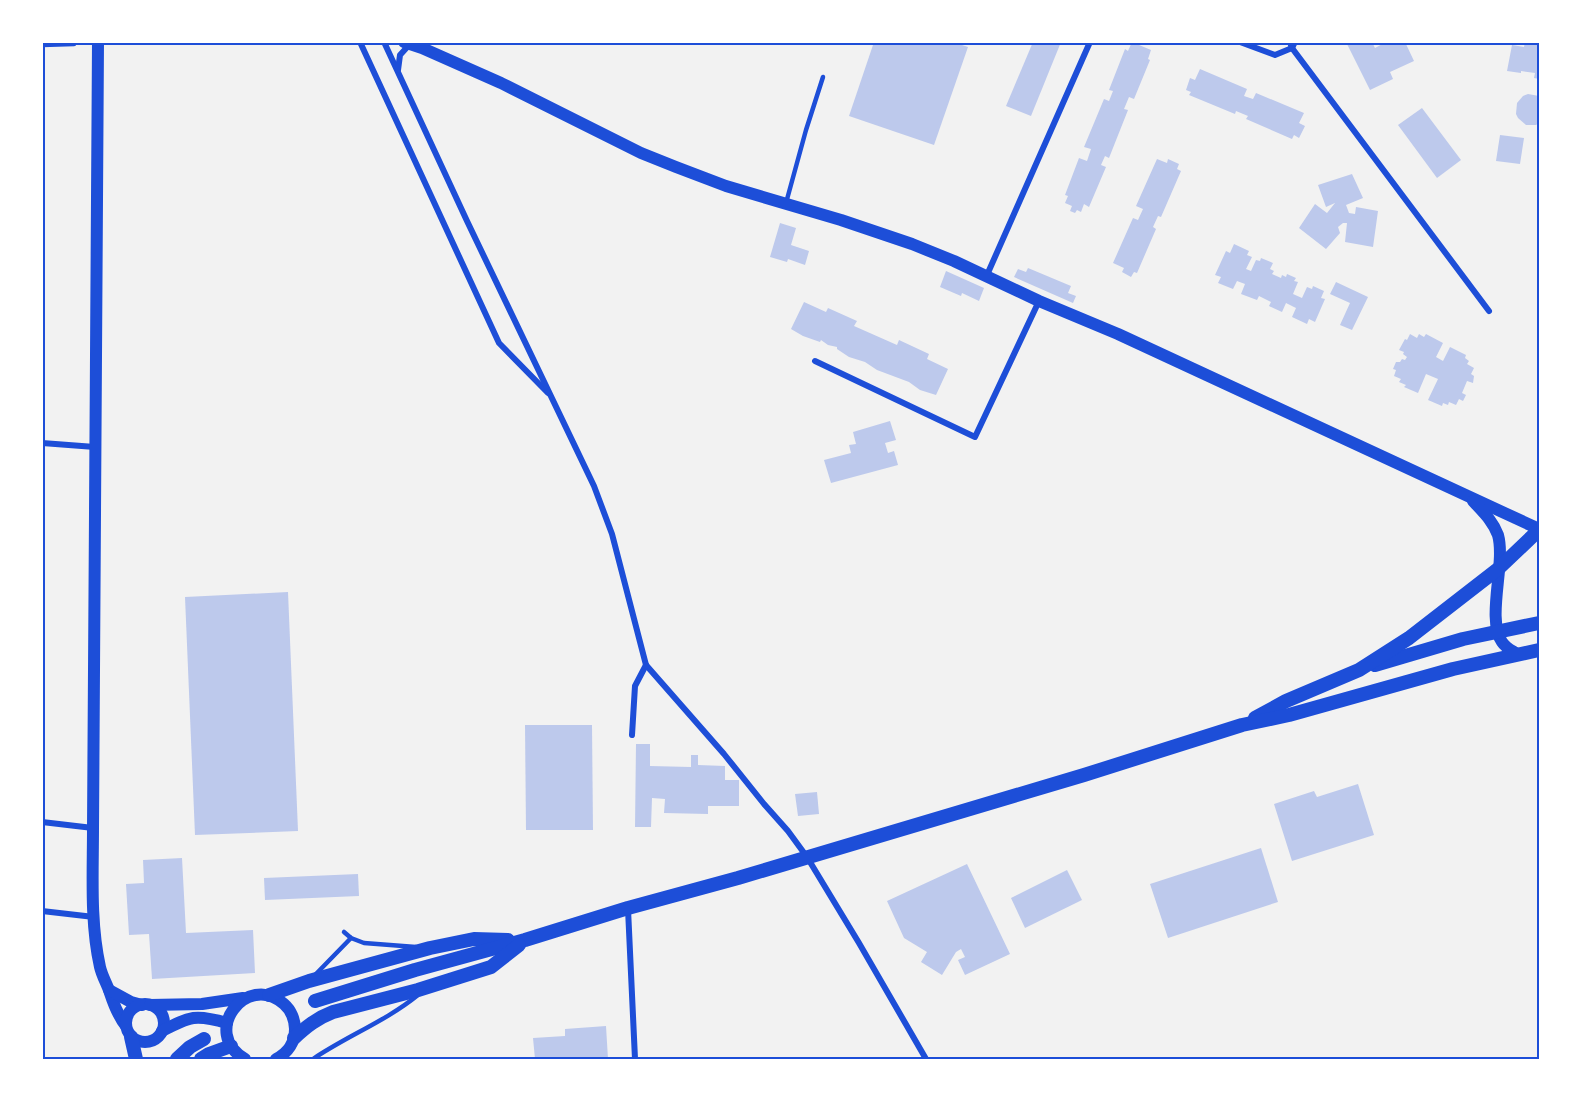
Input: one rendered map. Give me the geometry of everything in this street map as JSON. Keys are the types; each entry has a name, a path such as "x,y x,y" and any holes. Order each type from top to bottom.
{"main road":[{"path":"98,42 94,931 103,978 128,1031 136,1040 148,1042 159,1036 164,1025 158,1010 130,1002 109,990"},
{"path":"407,43 501,83 641,153 726,186 912,244 987,275 1039,301 1129,339 1539,529 1498,569 1409,638 1359,670"},
{"path":"1465,494 1485,514 1495,528 1500,543 1496,622 1500,640 1506,648 1517,654"},
{"path":"1242,725 1286,701 1359,670 1426,650 1539,622"},
{"path":"315,1001 1084,775 1242,725 1289,716 1417,678 1539,650"},
{"path":"136,1059 126,1020 131,1010 144,1005 202,1004 269,995 309,981 430,948 474,939 525,940"},
{"path":"294,1038 312,1023 333,1012 429,986 490,966 525,940"},
{"path":"269,995 287,1007 293,1016 295,1027 294,1038 289,1048 276,1059"},
{"path":"238,1055 227,1035 227,1023 231,1012 247,997"},
{"path":"162,1031 192,1017 204,1017 227,1023"},
{"path":"177,1059 190,1047 204,1039"},
{"path":"201,1059 208,1054 238,1055"}],"street":[{"path":"360,42 499,343 552,397"},
{"path":"384,42 594,486 612,534 646,665 724,754 807,857 926,1059"},
{"path":"987,275 1090,42"},
{"path":"1240,42 1275,55 1292,44 1489,311"},
{"path":"398,71 400,56 407,43"},
{"path":"815,361 975,437 1039,301"},
{"path":"42,443 96,447"},
{"path":"632,735 635,686 646,665"},
{"path":"42,822 93,828"},
{"path":"628,908 635,1059"},
{"path":"42,911 94,917"}],"lane":[{"path":"42,45 74,44"},
{"path":"786,203 823,77"},
{"path":"344,932 351,938 364,943 430,948"},
{"path":"309,981 351,938"},
{"path":"313,1059 333,1045 404,1007 429,986"}],"building":[{"path":"874,42 953,42 968,47 934,145 849,116"},
{"path":"1033,42 1061,42 1031,116 1006,106"},
{"path":"1132,42 1151,50 1148,59 1150,60 1134,99 1129,97 1124,109 1128,110 1109,158 1105,156 1101,165 1106,167 1089,207 1084,204 1081,212 1077,210 1075,213 1070,211 1072,206 1065,203 1068,196 1065,195 1079,158 1087,161 1091,149 1084,147 1104,99 1109,101 1113,91 1109,90 1125,49 1128,51"},
{"path":"1346,42 1372,42 1375,48 1386,42 1405,42 1414,61 1390,72 1393,79 1370,90"},
{"path":"1525,42 1539,45 1539,79 1534,78 1535,73 1507,71 1512,45 1524,47"},
{"path":"1200,69 1247,89 1244,96 1253,99 1256,93 1304,113 1299,123 1305,126 1299,138 1294,135 1292,139 1246,119 1248,116 1236,111 1235,114 1189,95 1191,92 1186,90 1190,78 1195,80"},
{"path":"1528,94 1539,96 1539,123 1536,125 1526,125 1516,114 1517,103"},
{"path":"1422,108 1461,160 1437,178 1398,125"},
{"path":"1500,135 1524,138 1520,164 1496,161"},
{"path":"1157,159 1167,163 1168,159 1179,164 1177,169 1181,171 1161,217 1158,216 1153,227 1156,229 1137,273 1134,272 1131,277 1122,272 1124,268 1113,263 1133,218 1138,220 1143,209 1136,206"},
{"path":"1352,174 1363,198 1346,205 1349,213 1355,214 1356,207 1378,211 1373,247 1345,242 1347,223 1343,223 1338,227 1340,233 1326,249 1299,228 1315,204 1327,213 1335,203 1326,207 1318,185"},
{"path":"780,223 796,228 791,245 809,251 805,265 788,259 787,262 770,257"},
{"path":"1234,244 1249,251 1247,255 1252,257 1246,269 1251,271 1256,260 1260,261 1261,258 1273,263 1270,269 1274,271 1272,274 1281,278 1282,275 1286,277 1287,274 1296,278 1294,281 1298,282 1293,294 1302,298 1307,287 1312,289 1313,286 1324,291 1321,298 1325,299 1315,322 1309,319 1307,324 1292,317 1296,308 1286,303 1282,312 1269,306 1271,302 1259,296 1257,300 1241,294 1245,284 1237,281 1233,289 1218,283 1221,277 1215,275 1226,251 1230,253"},
{"path":"1028,268 1071,286 1068,293 1076,296 1073,303 1014,277 1018,269 1026,272"},
{"path":"946,271 984,288 979,301 940,287"},
{"path":"1336,282 1368,297 1352,330 1340,325 1350,303 1330,294"},
{"path":"804,302 826,312 828,308 857,321 854,326 897,345 899,340 929,354 927,359 948,369 936,395 920,390 909,382 877,370 865,362 849,357 837,347 803,336 791,329"},
{"path":"1410,334 1417,338 1419,334 1424,337 1426,334 1443,343 1436,357 1443,361 1450,347 1466,355 1465,358 1469,361 1467,364 1474,368 1471,374 1474,376 1473,383 1467,381 1462,393 1466,395 1463,401 1459,399 1456,405 1449,402 1448,405 1443,403 1442,406 1428,400 1438,379 1426,374 1418,393 1404,387 1406,385 1399,382 1401,379 1394,376 1396,370 1393,369 1396,362 1405,360 1407,357 1399,350"},
{"path":"890,421 896,440 885,443 888,453 894,451 898,465 831,483 824,460 851,453 849,445 856,444 853,432"},
{"path":"288,592 298,831 195,835 185,597"},
{"path":"525,725 592,725 593,830 526,830"},
{"path":"636,744 650,744 650,766 691,767 691,755 698,755 698,765 725,766 725,780 739,780 739,806 708,806 708,814 664,813 665,799 652,798 651,827 635,827"},
{"path":"1358,784 1374,835 1292,861 1274,804 1314,791 1317,797"},
{"path":"817,792 819,814 798,816 795,794"},
{"path":"1261,848 1278,902 1168,938 1150,884"},
{"path":"182,858 186,933 253,930 255,973 152,979 149,934 129,935 126,884 144,883 143,860"},
{"path":"967,864 1010,954 965,975 958,960 965,957 961,949 956,952 942,975 921,962 927,952 904,938 887,901"},
{"path":"1067,870 1082,900 1025,928 1011,898"},
{"path":"358,874 359,896 265,900 264,878"},
{"path":"606,1026 608,1059 535,1059 533,1038 565,1036 565,1029"}]}
